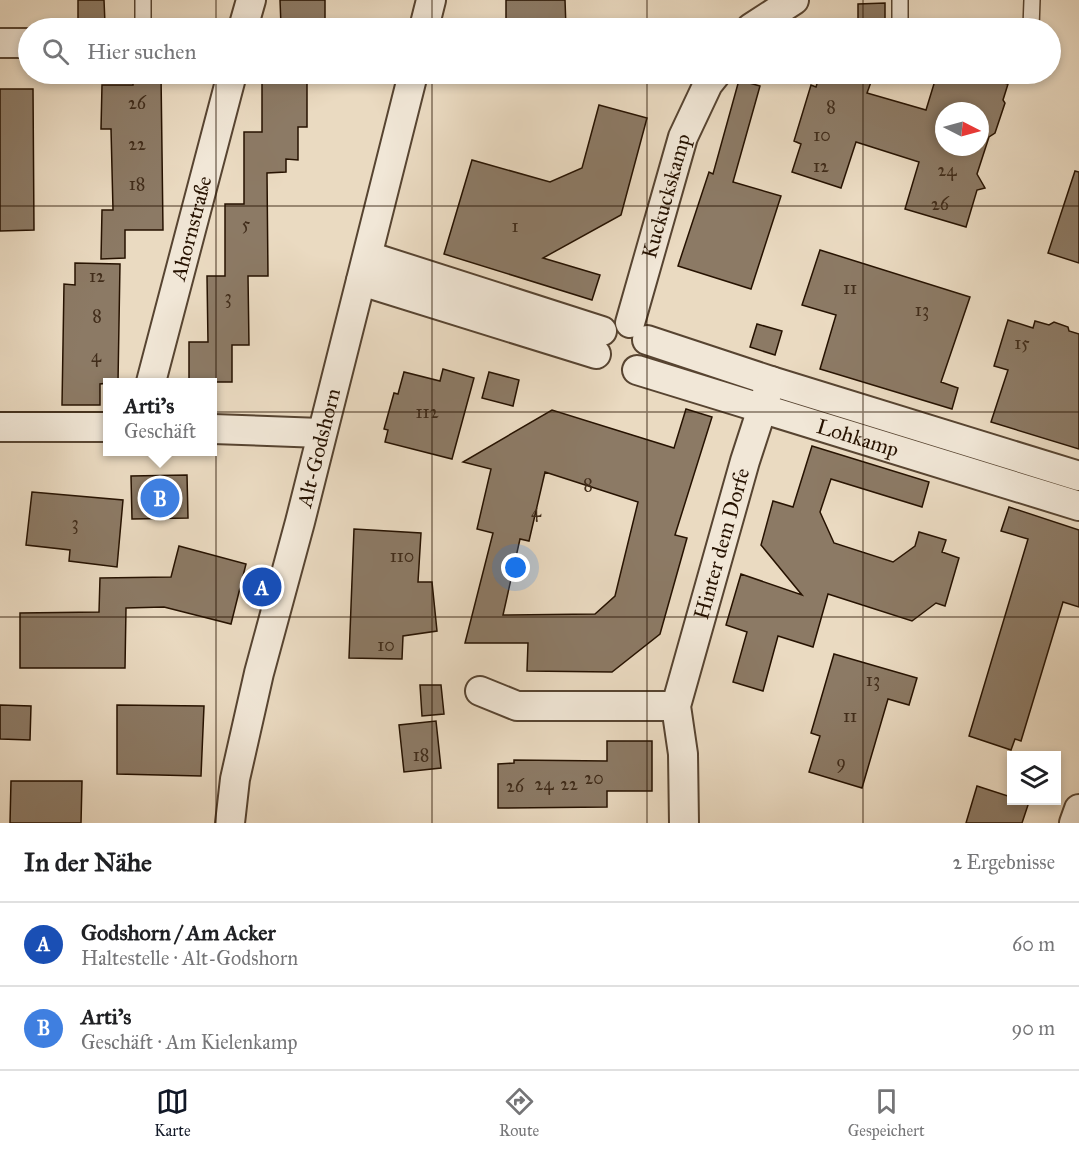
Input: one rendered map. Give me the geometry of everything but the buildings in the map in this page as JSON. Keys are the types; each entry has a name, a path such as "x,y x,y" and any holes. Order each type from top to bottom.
{"street":[{"path":"246,18 251,0"},
{"path":"426,18 431,0"},
{"path":"766,18 794,0"},
{"path":"0,43 18,43"},
{"name":"Ahornstraße","path":"152,378 229,84"},
{"name":"Alt-Godshorn","path":"230,823 235,779 254,694 300,522 410,84"},
{"name":"Kuckuckskamp","path":"638,332 682,137 708,84"},
{"name":"Lohkamp","path":"364,268 599,343 601,365 614,374 622,375 637,370 1079,506"},
{"path":"599,343 614,324 638,332 647,356 637,370"},
{"name":"Lohkamp","path":"638,332 771,381 1079,476"},
{"name":"Hinter dem Dorfe","path":"684,823 683,754 676,706 718,554 771,381"},
{"path":"0,427 103,427"},
{"path":"217,429 321,433"},
{"path":"480,691 517,706 676,706"},
{"path":"1074,823 1079,809"}],"lane":[{"path":"143,0 143,18"},
{"path":"900,0 900,18"},
{"path":"1031,18 1032,0"}],"place":[{"name":"Arti’s","path":"160,498"},
{"name":"Godshorn / Am Acker","path":"262,587"}]}
